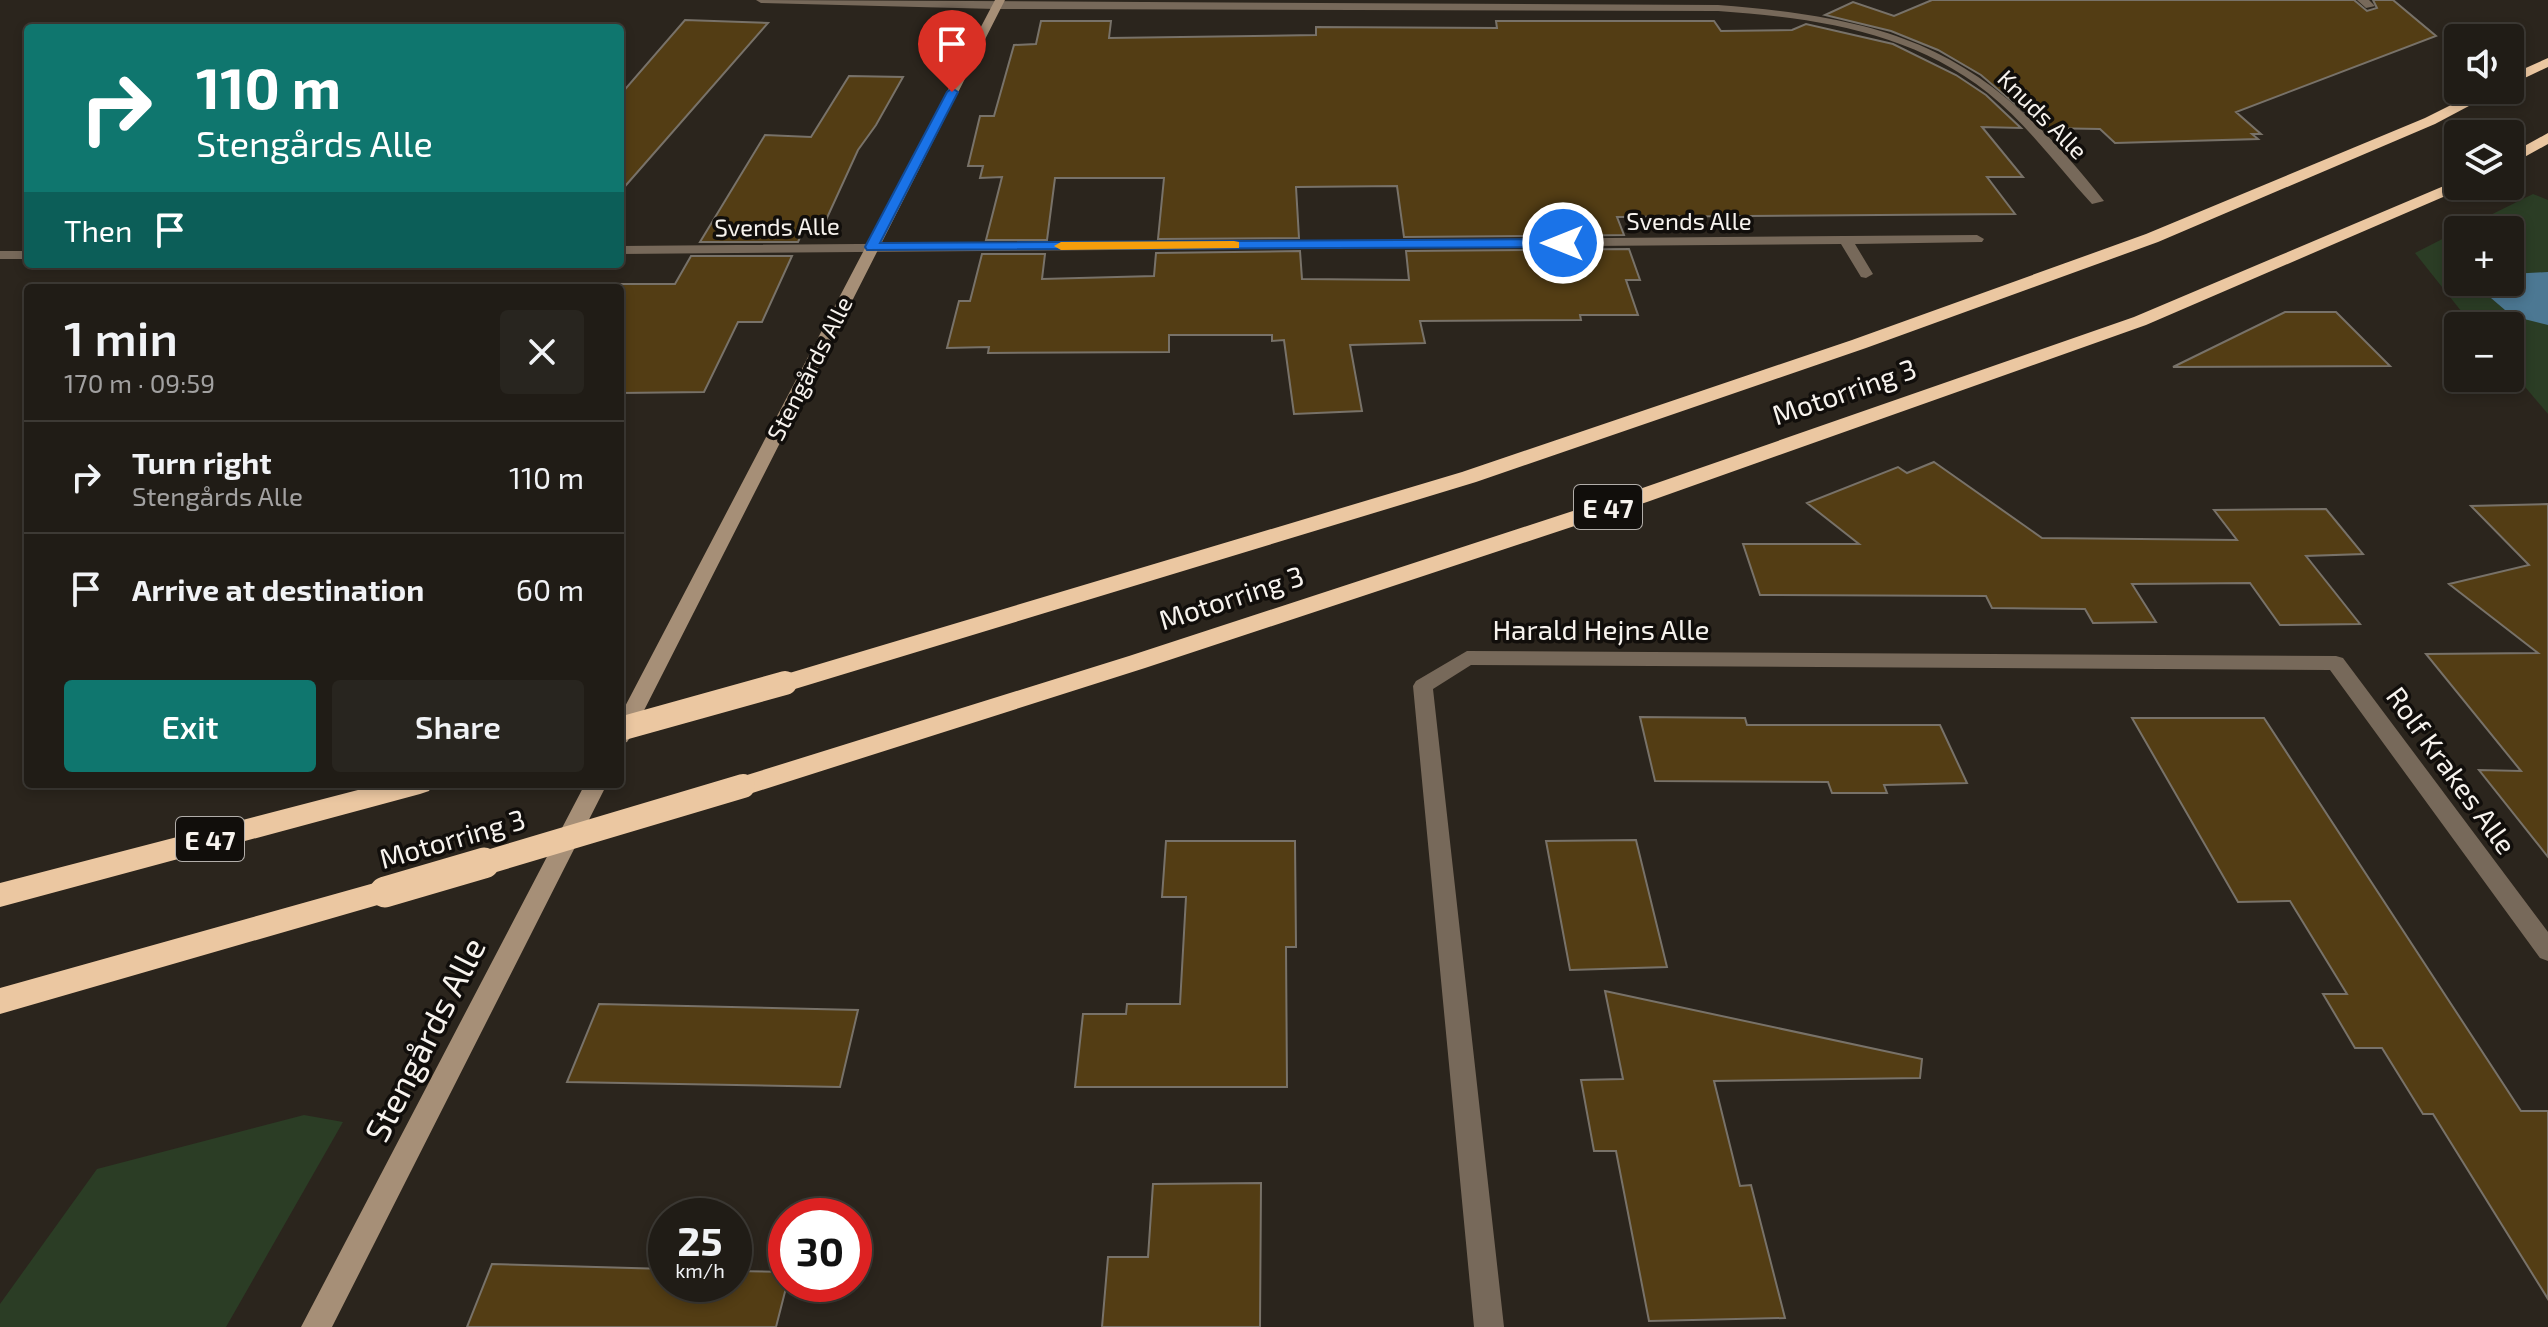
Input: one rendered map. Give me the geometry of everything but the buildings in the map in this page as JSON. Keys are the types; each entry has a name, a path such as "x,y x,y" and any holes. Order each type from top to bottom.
{"highway":[{"path":"2524,74 2548,62"},
{"name":"Motorring 3","path":"624,728 785,683 1469,477 1859,344 2152,238 2464,104"},
{"path":"2524,152 2548,138"},
{"name":"Motorring 3","path":"0,1001 743,786 1137,662 1639,497 2140,321 2444,191"},
{"name":"E 47","path":"0,895 405,788"}],"street":[{"name":"Knuds Alle","path":"761,0 1718,8 1776,12 1879,32 1962,68 1994,92 2097,201"},
{"name":"Stengårds Alle","path":"624,729 998,3"},
{"name":"Svends Alle","path":"624,250 1977,239"},
{"path":"1846,241 1866,274"},
{"path":"0,255 24,255"},
{"name":"Harald Hejns Alle","path":"1489,1327 1423,686 1467,658 2336,663"},
{"name":"Rolf Krakes Alle","path":"2336,663 2548,951"},
{"name":"Stengårds Alle","path":"316,1327 594,788"}],"green space":[{"path":"2533,194 2548,200 2548,414 2524,386 2524,312 2462,312 2449,296 2524,296 2524,216 2488,216"},
{"path":"2444,238 2444,290 2415,253"},
{"path":"304,1115 343,1122 226,1327 0,1327 0,1304 97,1169"}],"water":[{"path":"2548,272 2548,325 2524,319 2524,312 2507,312 2489,296 2524,296 2524,273"}],"slow traffic":[{"path":"1061,246 1234,245"}],"route":[{"path":"952,92 872,247 1563,243"}]}
